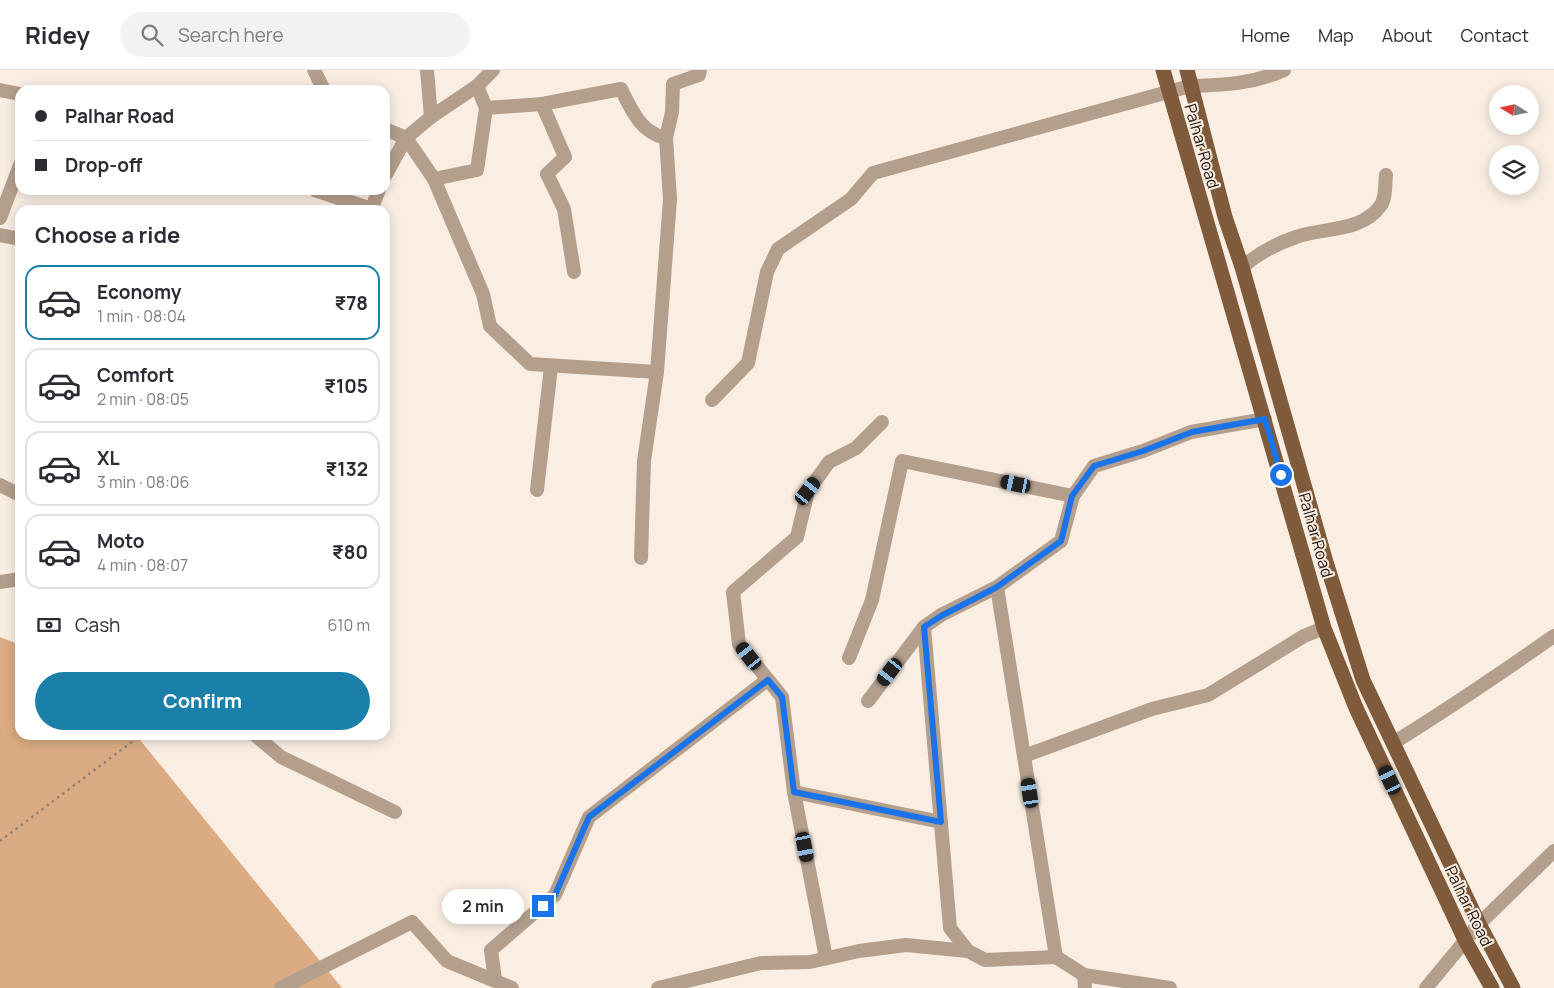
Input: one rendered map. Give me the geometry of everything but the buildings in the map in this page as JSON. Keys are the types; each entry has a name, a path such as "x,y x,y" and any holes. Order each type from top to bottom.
{"main road":[{"name":"Palhar Road","path":"1163,70 1324,628 1356,708 1466,942 1492,988"},
{"name":"Palhar Road","path":"1187,70 1225,216 1242,267 1326,562 1363,680 1479,924 1513,988"}],"street":[{"path":"314,70 322,85"},
{"path":"427,70 431,117"},
{"path":"390,167 406,138 431,117 477,86 493,70"},
{"path":"640,558 644,461 657,372 670,199 666,138 672,112 673,84 699,75 700,70"},
{"path":"712,400 748,362 768,272 778,249 851,199 872,173 1190,86 1244,83 1269,77 1284,70"},
{"path":"434,179 477,170 486,108 477,86"},
{"path":"486,108 542,104 621,89 633,113 652,135 666,138"},
{"path":"0,90 15,93"},
{"path":"542,104 565,157 547,174 564,209 574,272"},
{"path":"390,131 406,138 434,179 483,294 490,326 530,364 657,372"},
{"path":"1242,267 1260,252 1298,236 1350,226 1369,216 1382,204 1386,175"},
{"path":"0,216 15,178"},
{"path":"329,195 357,205"},
{"path":"0,235 15,239"},
{"path":"537,490 551,366"},
{"path":"868,701 924,627 997,587 1061,541 1072,496 1094,466 1143,451 1192,432 1265,419"},
{"path":"826,958 794,792 782,697 739,644 733,592 797,537 808,491 829,462 856,448 882,422"},
{"path":"849,658 872,600 902,461 1072,496"},
{"path":"0,485 15,492"},
{"path":"0,582 15,580"},
{"path":"997,587 1056,957 1084,982 1170,988"},
{"path":"924,627 950,928 968,951"},
{"path":"1024,756 1152,709 1208,695 1304,636 1324,628"},
{"path":"1393,743 1443,712 1507,666 1554,636"},
{"path":"495,980 491,950 555,895 589,817 768,680"},
{"path":"261,740 281,757 395,812"},
{"path":"794,792 941,822"},
{"path":"1426,988 1479,924 1554,851"},
{"path":"281,988 412,922 447,961 512,988"},
{"path":"658,988 704,982 761,963 810,962 859,951 906,945 968,951 985,960 1056,957"}],"path":[{"path":"0,841 134,740"}],"shaded area":[{"path":"0,637 15,643 15,740 140,740 342,988 0,988"}],"route":[{"path":"543,906 555,895 589,817 768,680 782,697 794,792 871,806 941,822 924,627 997,587 1061,541 1072,496 1094,466 1143,451 1192,432 1265,419 1281,475"}]}
